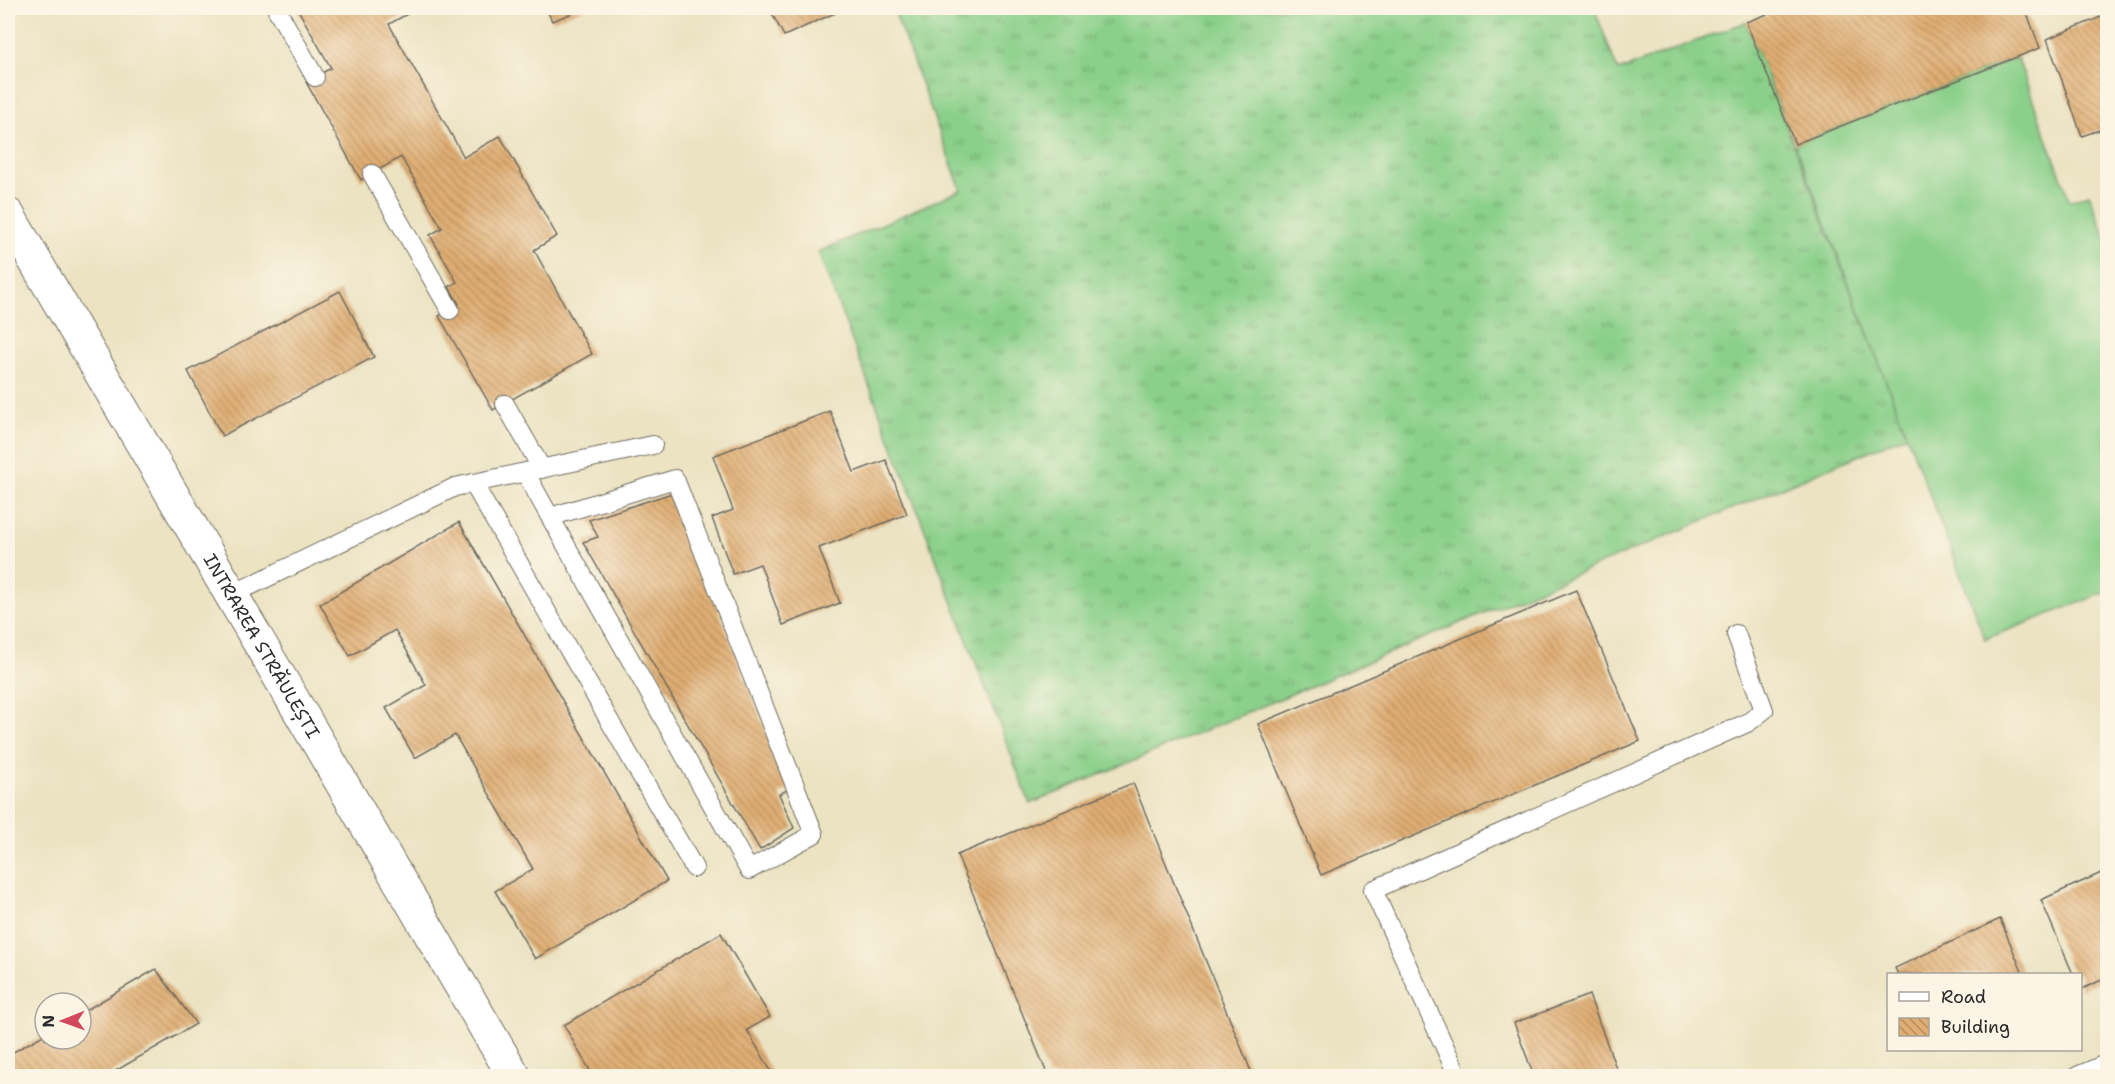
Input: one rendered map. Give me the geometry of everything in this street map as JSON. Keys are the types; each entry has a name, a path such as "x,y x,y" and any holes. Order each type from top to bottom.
{"street":[{"name":"INTRAREA STRĂULEȘTI","path":"8,215 514,1077"}],"lane":[{"path":"276,8 315,77"},
{"path":"372,174 450,310"},
{"path":"504,404 533,470 550,517 749,870 814,834 675,479 550,517"},
{"path":"231,595 455,487 653,446"},
{"path":"473,483 694,868"},
{"path":"1458,1077 1373,890 1749,722 1764,710 1736,634"},
{"path":"2077,1077 2108,1063"}],"green space":[{"path":"893,8 1594,8 1618,71 1746,22 1907,435 1030,804 818,252 961,190"},
{"path":"2017,57 2070,201 2089,194 2107,242 2107,592 1985,639 1795,144"}],"building":[{"path":"297,8 418,8 389,24 464,157 500,136 557,236 534,250 592,354 493,410 439,316 459,304 449,287 457,282 430,235 442,228 401,157 361,180 306,82 331,68"},
{"path":"546,8 586,8 552,21"},
{"path":"769,8 846,8 784,36"},
{"path":"1784,8 2025,8 2040,48 1795,144 1746,22"},
{"path":"2108,14 2108,127 2082,136 2047,39"},
{"path":"340,291 374,357 222,436 188,371"},
{"path":"830,411 854,472 886,460 907,514 819,548 840,603 783,625 760,564 733,574 712,518 733,510 713,456"},
{"path":"672,493 789,789 779,794 794,828 760,850 583,542 598,537 589,520"},
{"path":"459,522 667,881 535,959 495,891 533,869 455,735 415,758 386,708 426,685 395,630 350,656 320,604"},
{"path":"1576,590 1640,741 1321,875 1258,724"},
{"path":"1133,783 1253,1076 1048,1076 957,855"},
{"path":"2108,870 2108,977 2082,989 2082,973 2073,973 2041,900"},
{"path":"2000,919 2023,973 1898,973 1895,968"},
{"path":"721,933 770,1017 747,1030 774,1076 593,1076 564,1025"},
{"path":"156,969 196,1024 107,1076 8,1076 8,1055 33,1041 33,1051 93,1051 93,1006"},
{"path":"1589,995 1619,1076 1534,1076 1514,1023"}]}
